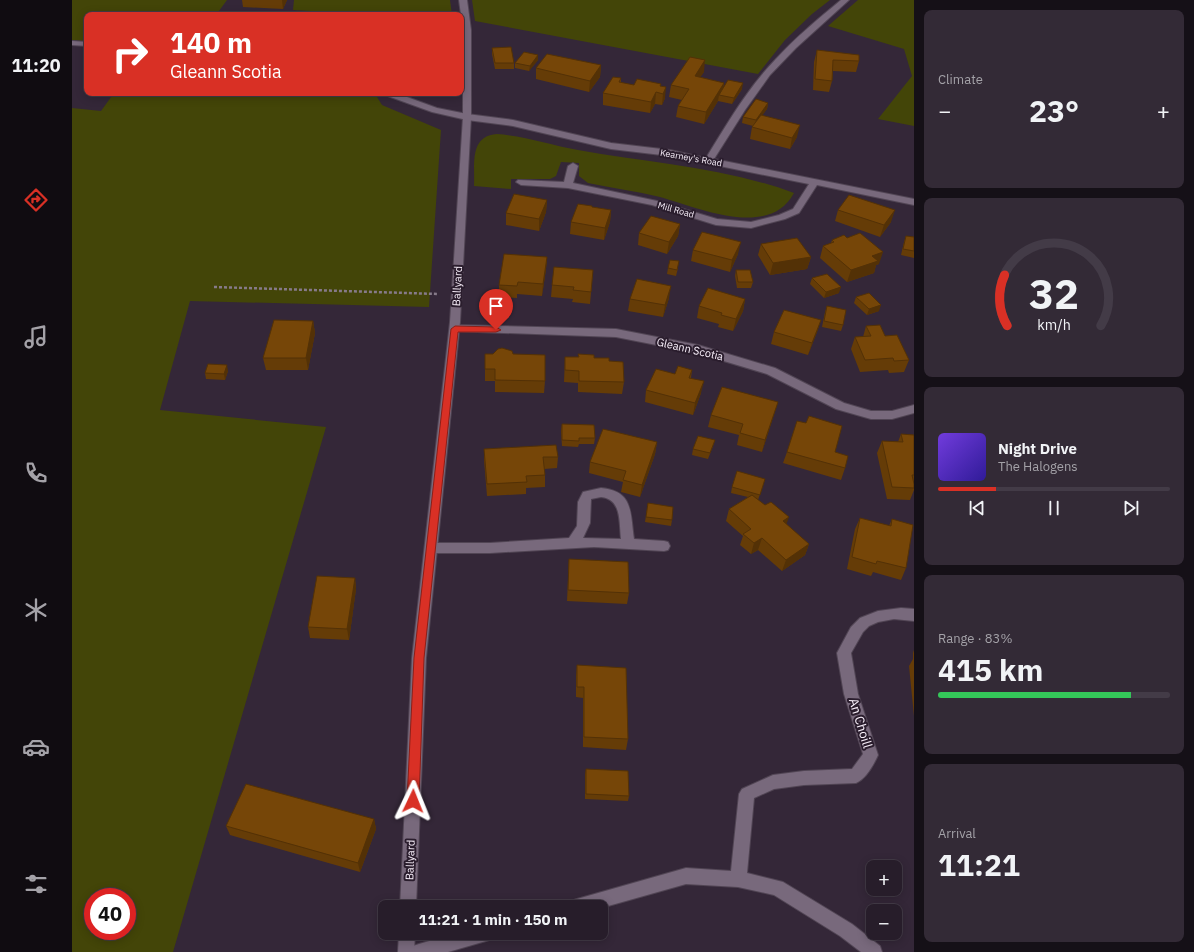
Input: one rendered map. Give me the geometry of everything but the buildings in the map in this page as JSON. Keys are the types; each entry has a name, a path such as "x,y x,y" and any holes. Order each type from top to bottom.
{"street":[{"name":"Ballyard","path":"408,900 419,658 455,329 467,117 467,30 463,0"},
{"path":"709,161 737,115 778,62 811,29 846,0"},
{"path":"72,43 84,44"},
{"name":"Kearney's Road","path":"396,96 435,110 467,117 513,123 611,146 670,153 914,202"},
{"path":"568,185 573,166"},
{"name":"Mill Road","path":"521,182 568,185 654,204 716,222 751,225 782,217 796,211 814,183"},
{"name":"Gleann Scotia","path":"455,329 616,333 698,350 771,371 840,406 871,415 892,415 914,409"},
{"path":"573,543 584,524 584,499 587,495 598,492 611,494 618,497 624,507 624,524 628,544"},
{"path":"431,548 490,548 594,542 664,546"},
{"name":"An Choill","path":"738,879 747,794 773,782 804,778 856,776 871,755 851,694 844,653 861,624 882,615 906,613 914,615"},
{"path":"602,900 686,876 738,879 777,888 846,930 874,952"},
{"path":"406,952 407,940"},
{"path":"419,952 461,940"}],"path":[{"path":"214,287 457,294"}],"shaded area":[{"path":"72,0 227,0 218,12 84,12 84,41 72,40"},
{"path":"294,0 450,0 452,12 329,12 293,10"},
{"path":"472,0 830,0 812,14 785,40 758,74 475,21"},
{"path":"858,0 914,0 914,126 878,119 912,76 904,49 828,26"},
{"path":"112,96 374,96 377,97 382,105 441,130 429,307 190,301 160,410 326,427 173,952 72,952 72,108 101,111"},
{"path":"497,134 605,155 714,171 768,184 794,193 783,207 768,215 750,218 712,213 660,197 588,183 579,176 579,163 561,162 556,176 550,179 511,179 511,189 474,186 475,152 482,140 488,136"}],"route":[{"path":"413,801 419,658 455,329 496,330"}]}
